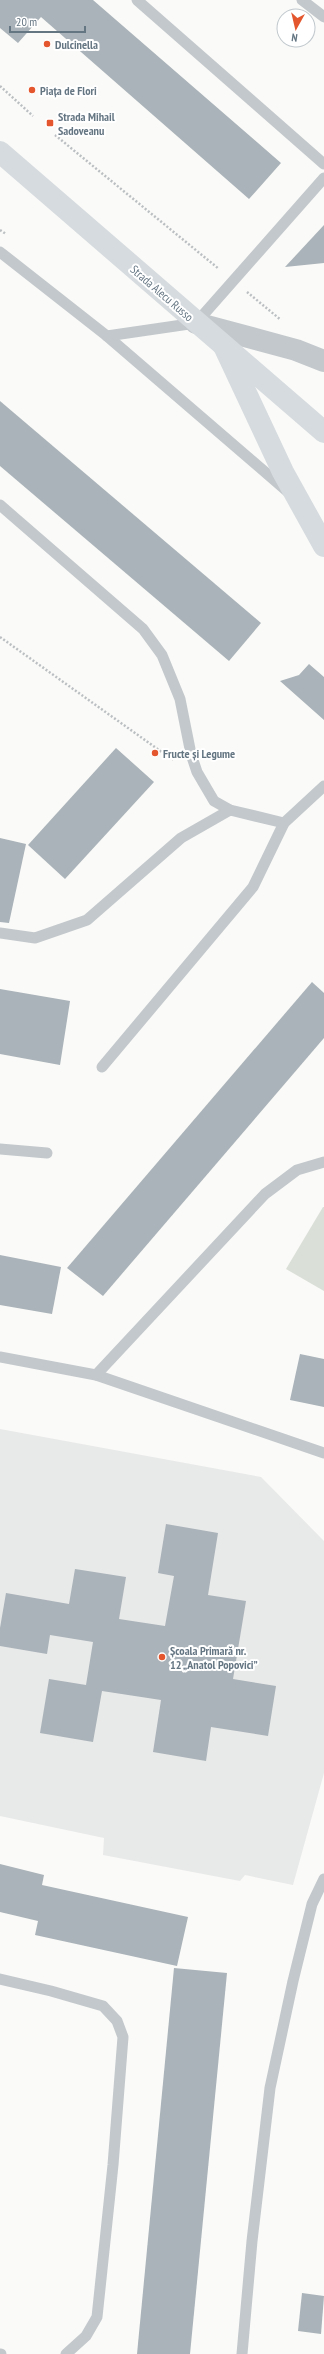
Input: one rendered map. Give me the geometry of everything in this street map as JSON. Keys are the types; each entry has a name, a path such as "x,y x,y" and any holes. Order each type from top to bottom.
{"main road":[{"name":"Strada Alecu Russo","path":"0,152 196,323 324,432"},
{"path":"224,346 296,499 324,546"}],"street":[{"path":"196,323 296,350 324,361"}],"lane":[{"path":"137,0 324,164"},
{"path":"302,0 324,17"},
{"path":"107,336 196,323 324,178"},
{"path":"0,252 107,336 296,499"},
{"path":"0,505 143,629 162,655 180,699 191,754 197,772 214,801 230,810 284,823"},
{"path":"102,1067 253,887 284,823 324,786"},
{"path":"0,933 35,938 87,920 181,838 230,810"},
{"path":"0,1149 47,1154"},
{"path":"96,1375 265,1194 297,1170 324,1162"},
{"path":"0,1357 96,1375 324,1453"},
{"path":"242,2354 252,2241 270,2088 293,1981 312,1904 324,1878"},
{"path":"0,1979 51,1991 103,2006 117,2021 123,2037 113,2165 97,2317 86,2336 66,2354"}],"path":[{"path":"0,86 33,116"},
{"path":"55,135 288,325"},
{"path":"0,636 176,763 197,772"}],"shaded area":[{"path":"324,1207 324,1291 286,1269"},
{"name":"Școala Primară nr. 12 „Anatol Popovici”","path":"0,1429 261,1477 324,1541 324,1773 293,1885 245,1875 240,1881 103,1855 104,1838 0,1816"}],"building":[{"path":"0,0 93,0 281,163 249,199 41,17 18,43 0,28"},
{"path":"324,225 324,263 285,267"},
{"path":"0,401 261,623 229,661 0,466"},
{"path":"309,664 324,677 324,720 280,681 299,675"},
{"path":"116,748 154,782 65,879 28,845"},
{"path":"0,838 26,844 9,923 0,922"},
{"path":"312,982 324,993 324,1038 103,1296 67,1268"},
{"path":"0,989 70,1001 60,1065 0,1054"},
{"path":"0,1255 61,1267 52,1314 0,1305"},
{"path":"300,1354 324,1359 324,1407 290,1400"},
{"path":"166,1524 218,1533 208,1595 246,1601 233,1679 276,1686 268,1736 211,1727 206,1761 153,1752 161,1700 102,1691 93,1742 40,1733 49,1679 86,1685 93,1642 50,1635 47,1654 0,1646 0,1628 6,1593 69,1604 75,1569 126,1577 119,1619 165,1626 174,1576 158,1573"},
{"path":"0,1864 44,1875 42,1885 188,1917 177,1966 35,1935 38,1921 0,1912"},
{"path":"174,1968 227,1973 190,2354 137,2354"},
{"path":"302,2293 324,2296 321,2334 298,2331"}],"place":[{"name":"Dulcinella","path":"47,44"},
{"name":"Piața de Flori","path":"32,90"},
{"name":"Strada Mihail Sadoveanu","path":"50,123"},
{"name":"Fructe și Legume","path":"155,753"},
{"name":"Școala Primară nr. 12 „Anatol Popovici”","path":"162,1657"}]}
